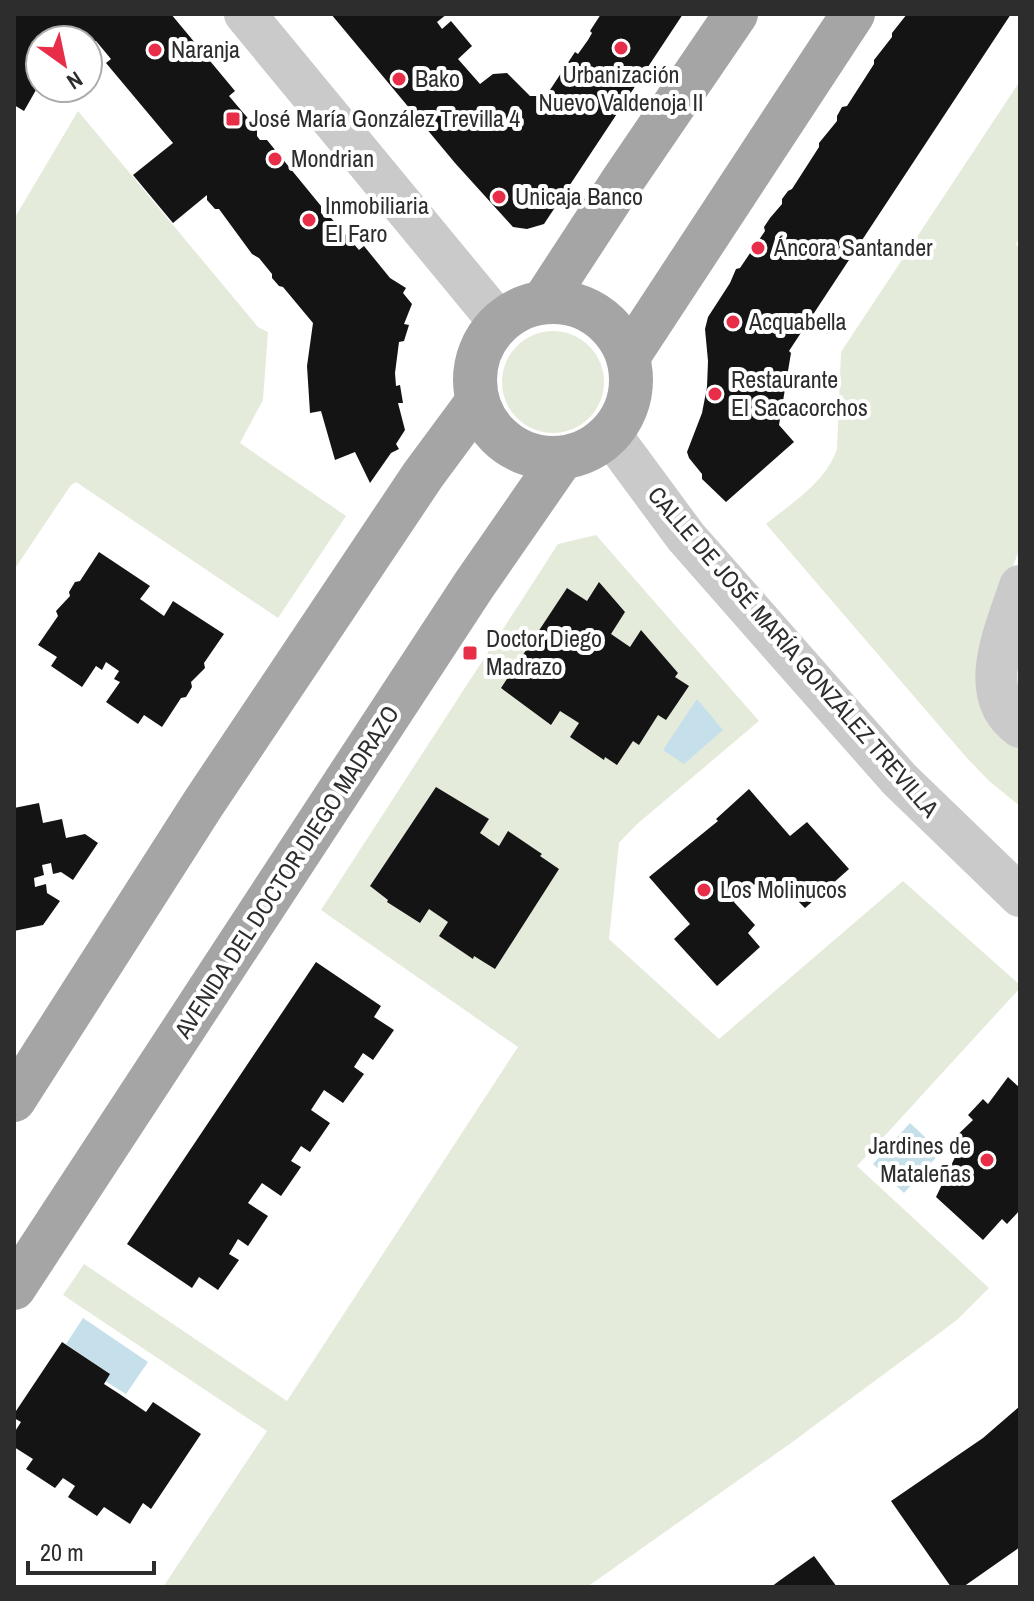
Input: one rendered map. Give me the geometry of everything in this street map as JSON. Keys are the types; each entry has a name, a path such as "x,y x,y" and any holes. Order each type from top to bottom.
{"main road":[{"path":"544,301 736,14"},
{"path":"628,357 853,14"},
{"path":"544,301 560,301 583,307 603,319 619,336 632,378 622,417 610,434 580,454 562,458 534,457 509,446 489,427 477,402 474,374 481,345 499,322 516,309 544,301"},
{"path":"14,1100 203,804 423,475 477,402"},
{"name":"AVENIDA DEL DOCTOR DIEGO MADRAZO","path":"14,1288 459,608 562,458"}],"street":[{"path":"245,14 499,322"},
{"name":"CALLE DE JOSÉ MARÍA GONZÁLEZ TREVILLA","path":"610,434 686,537 889,768 1016,885"},
{"path":"1020,586 996,663 999,698 1020,727"}],"green space":[{"path":"1020,81 1020,235 1016,245 1020,247 1020,547 1000,603 1020,739 1020,806 966,757 766,524 817,482 832,461 837,449 841,352"},
{"path":"78,111 258,327 268,332 263,400 240,443 346,516 278,618 76,482 14,570 14,219"},
{"path":"553,331 573,335 589,346 600,362 604,382 600,402 589,418 573,429 553,433 533,429 517,418 506,402 502,382 506,362 517,346 533,335"},
{"path":"596,535 759,721 636,825 619,843 609,939 719,1039 903,881 1020,985 857,1166 989,1288 957,1320 791,1443 587,1587 163,1587 267,1431 63,1295 84,1264 287,1401 518,1047 321,910 558,544"}],"water":[{"path":"697,699 723,730 684,764 663,750"},
{"path":"910,1123 941,1152 904,1193 873,1164"},
{"path":"83,1318 148,1362 126,1394 105,1381 110,1374 66,1344"}],"building":[{"path":"14,14 171,14 235,91 229,96 257,129 260,140 267,140 321,206 321,213 331,218 359,250 364,246 390,278 406,288 403,293 412,304 404,324 409,325 404,341 399,342 395,373 396,386 400,385 403,403 398,403 405,430 396,444 399,449 391,453 370,483 355,452 335,460 321,411 310,413 307,366 313,323 272,278 259,258 252,254 219,209 207,200 207,195 173,223 133,175 173,143 106,63 111,59 104,51 104,24 24,24 24,104 28,104 24,111 14,105"},
{"path":"331,14 447,14 437,22 442,29 451,21 472,46 458,59 480,84 493,74 507,73 530,96 544,99 575,52 578,54 588,40 601,14 683,14 544,224 527,229 513,227 455,163"},
{"path":"907,14 1011,14 789,351 779,425 794,442 726,502 702,479 702,474 687,452 702,413 707,387 705,329 708,317 736,269 740,268 765,231 764,227 782,204 782,199 792,189 819,143 837,121 842,107 847,106 874,60"},
{"path":"99,552 150,586 140,599 164,616 173,601 224,634 204,663 205,668 191,682 192,687 186,697 181,698 162,727 144,715 138,724 106,702 120,682 114,679 119,671 106,662 102,670 96,666 82,687 51,666 57,657 38,645 58,616 56,611 70,596 75,582 80,581"},
{"path":"599,582 625,612 611,634 630,647 641,630 678,673 675,677 689,686 666,720 658,715 639,745 633,741 617,765 570,737 579,723 560,711 551,725 501,688 567,588 587,601"},
{"path":"436,787 489,819 480,833 499,846 508,831 559,869 495,969 474,956 473,959 439,936 448,922 429,909 420,923 387,902 370,886"},
{"name":"Los Molinucos","path":"749,789 790,836 807,822 849,869 805,908 791,894 784,900 763,877 734,902 755,925 748,933 760,947 717,986 674,939 690,924 649,877 718,821 716,819"},
{"path":"39,803 43,823 62,819 66,838 85,834 98,843 73,880 61,872 53,874 51,863 42,865 44,875 34,878 35,887 46,884 47,893 60,901 43,925 14,931 14,808"},
{"path":"316,962 381,1006 374,1017 394,1030 373,1060 363,1053 354,1067 364,1074 343,1103 324,1090 311,1110 330,1123 310,1152 301,1146 291,1161 301,1167 281,1196 262,1183 248,1203 268,1216 248,1246 238,1239 229,1254 239,1260 218,1290 199,1277 192,1288 127,1244"},
{"name":"Jardines de Mataleñas","path":"1008,1077 1020,1088 1020,1210 1007,1224 1002,1219 983,1240 936,1197 957,1153 948,1144 973,1120 968,1115 983,1099 988,1104"},
{"path":"62,1342 110,1374 104,1384 146,1412 153,1402 201,1434 151,1509 143,1503 130,1524 104,1507 97,1516 68,1497 75,1486 63,1478 55,1488 26,1469 33,1459 14,1447 14,1433 21,1422 14,1418 14,1414"},
{"path":"1020,1406 1020,1547 963,1587 951,1587 891,1501 983,1438"},
{"path":"814,1556 837,1587 771,1587 779,1581"}],"place":[{"name":"Urbanización Nuevo Valdenoja II","path":"621,48"},
{"name":"Naranja","path":"155,50"},
{"name":"Bako","path":"399,79"},
{"name":"José María González Trevilla 4","path":"233,119"},
{"name":"Mondrian","path":"275,159"},
{"name":"Unicaja Banco","path":"499,197"},
{"name":"Inmobiliaria El Faro","path":"309,220"},
{"name":"Áncora Santander","path":"758,248"},
{"name":"Acquabella","path":"733,322"},
{"name":"Restaurante El Sacacorchos","path":"715,394"},
{"name":"Doctor Diego Madrazo","path":"470,653"},
{"name":"Los Molinucos","path":"704,890"},
{"name":"Jardines de Mataleñas","path":"987,1160"}]}
